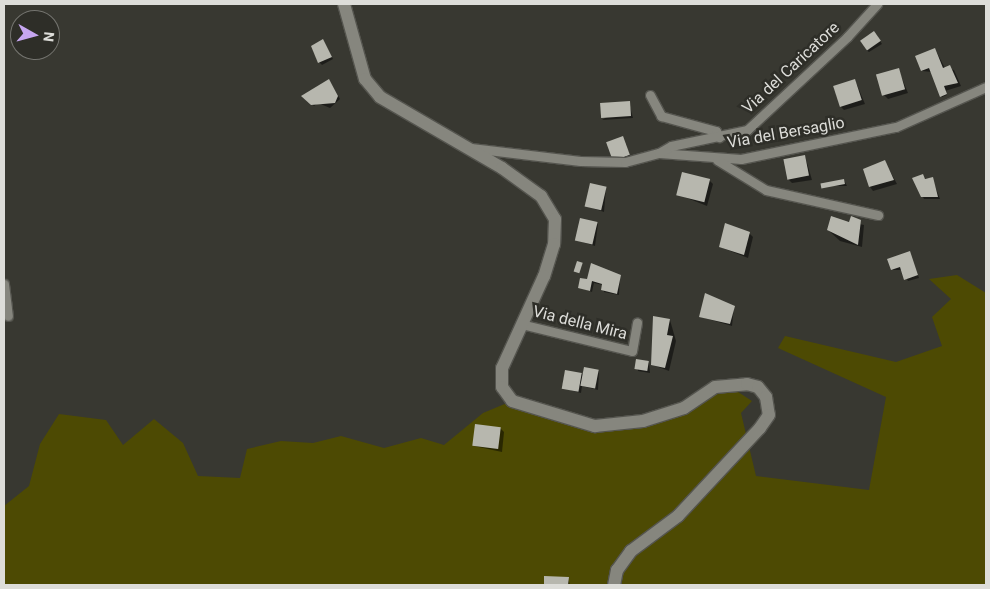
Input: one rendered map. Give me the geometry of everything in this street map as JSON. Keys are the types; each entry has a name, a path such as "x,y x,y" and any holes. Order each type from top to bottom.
{"street":[{"path":"344,4 366,79 380,97 541,196 554,218 554,244 544,276 502,368 507,394 512,400 595,426 643,421 684,408 716,387 747,384 758,387 766,397 769,415 760,428 678,516 631,551 617,570 614,585"},
{"name":"Via del Caricatore","path":"659,153 670,146 747,130 765,116 877,4"},
{"name":"Via del Bersaglio","path":"464,147 580,161 625,162 659,153 717,160 896,127 986,87"},
{"path":"650,95 661,116 716,131 719,137"},
{"path":"717,160 766,190 878,215"},
{"path":"4,284 8,316"},
{"name":"Via della Mira","path":"521,324 632,351 637,322"}],"shaded area":[{"path":"957,275 986,293 986,585 4,585 4,506 29,486 40,444 59,414 106,420 123,445 154,419 183,443 198,476 240,478 247,449 281,441 313,443 341,436 384,448 421,438 444,445 483,413 512,401 595,426 643,421 715,387 735,390 752,401 741,413 756,476 869,490 886,397 778,348 785,336 896,362 942,346 932,317 951,299 929,279"}],"building":[{"path":"874,31 881,41 867,51 860,41"},
{"path":"323,39 332,57 318,63 311,46"},
{"path":"935,48 943,68 950,65 958,83 944,86 947,94 940,97 929,68 921,71 915,56"},
{"path":"899,68 905,89 882,96 876,75"},
{"path":"329,79 338,96 335,103 311,105 301,96"},
{"path":"855,79 862,100 840,107 833,86"},
{"path":"630,101 631,116 601,118 600,103"},
{"path":"623,136 630,155 613,161 606,142"},
{"path":"805,155 809,176 787,180 783,159"},
{"path":"885,160 894,180 869,187 863,169"},
{"path":"682,172 710,179 704,202 676,195"},
{"path":"923,174 925,179 933,177 938,197 921,197 912,178"},
{"path":"844,179 845,184 821,188 820,184"},
{"path":"590,183 607,187 601,210 585,206"},
{"path":"831,216 849,222 851,216 861,220 858,245 827,230"},
{"path":"580,218 598,222 592,244 575,240"},
{"path":"725,223 750,232 744,255 719,247"},
{"path":"910,251 918,275 904,280 900,267 891,270 887,259"},
{"path":"577,261 583,263 579,273 574,271"},
{"path":"591,263 621,275 617,294 601,290 602,284 592,281 590,291 578,288 580,278 587,279"},
{"path":"705,293 735,306 730,324 699,317"},
{"path":"653,316 670,319 667,335 673,336 665,368 651,365"},
{"path":"636,359 649,361 647,371 634,369"},
{"path":"584,367 599,370 595,389 580,386"},
{"path":"565,370 582,373 578,392 562,389"},
{"path":"475,424 501,427 498,449 472,446"},
{"path":"544,576 569,577 568,585 544,585"}]}
